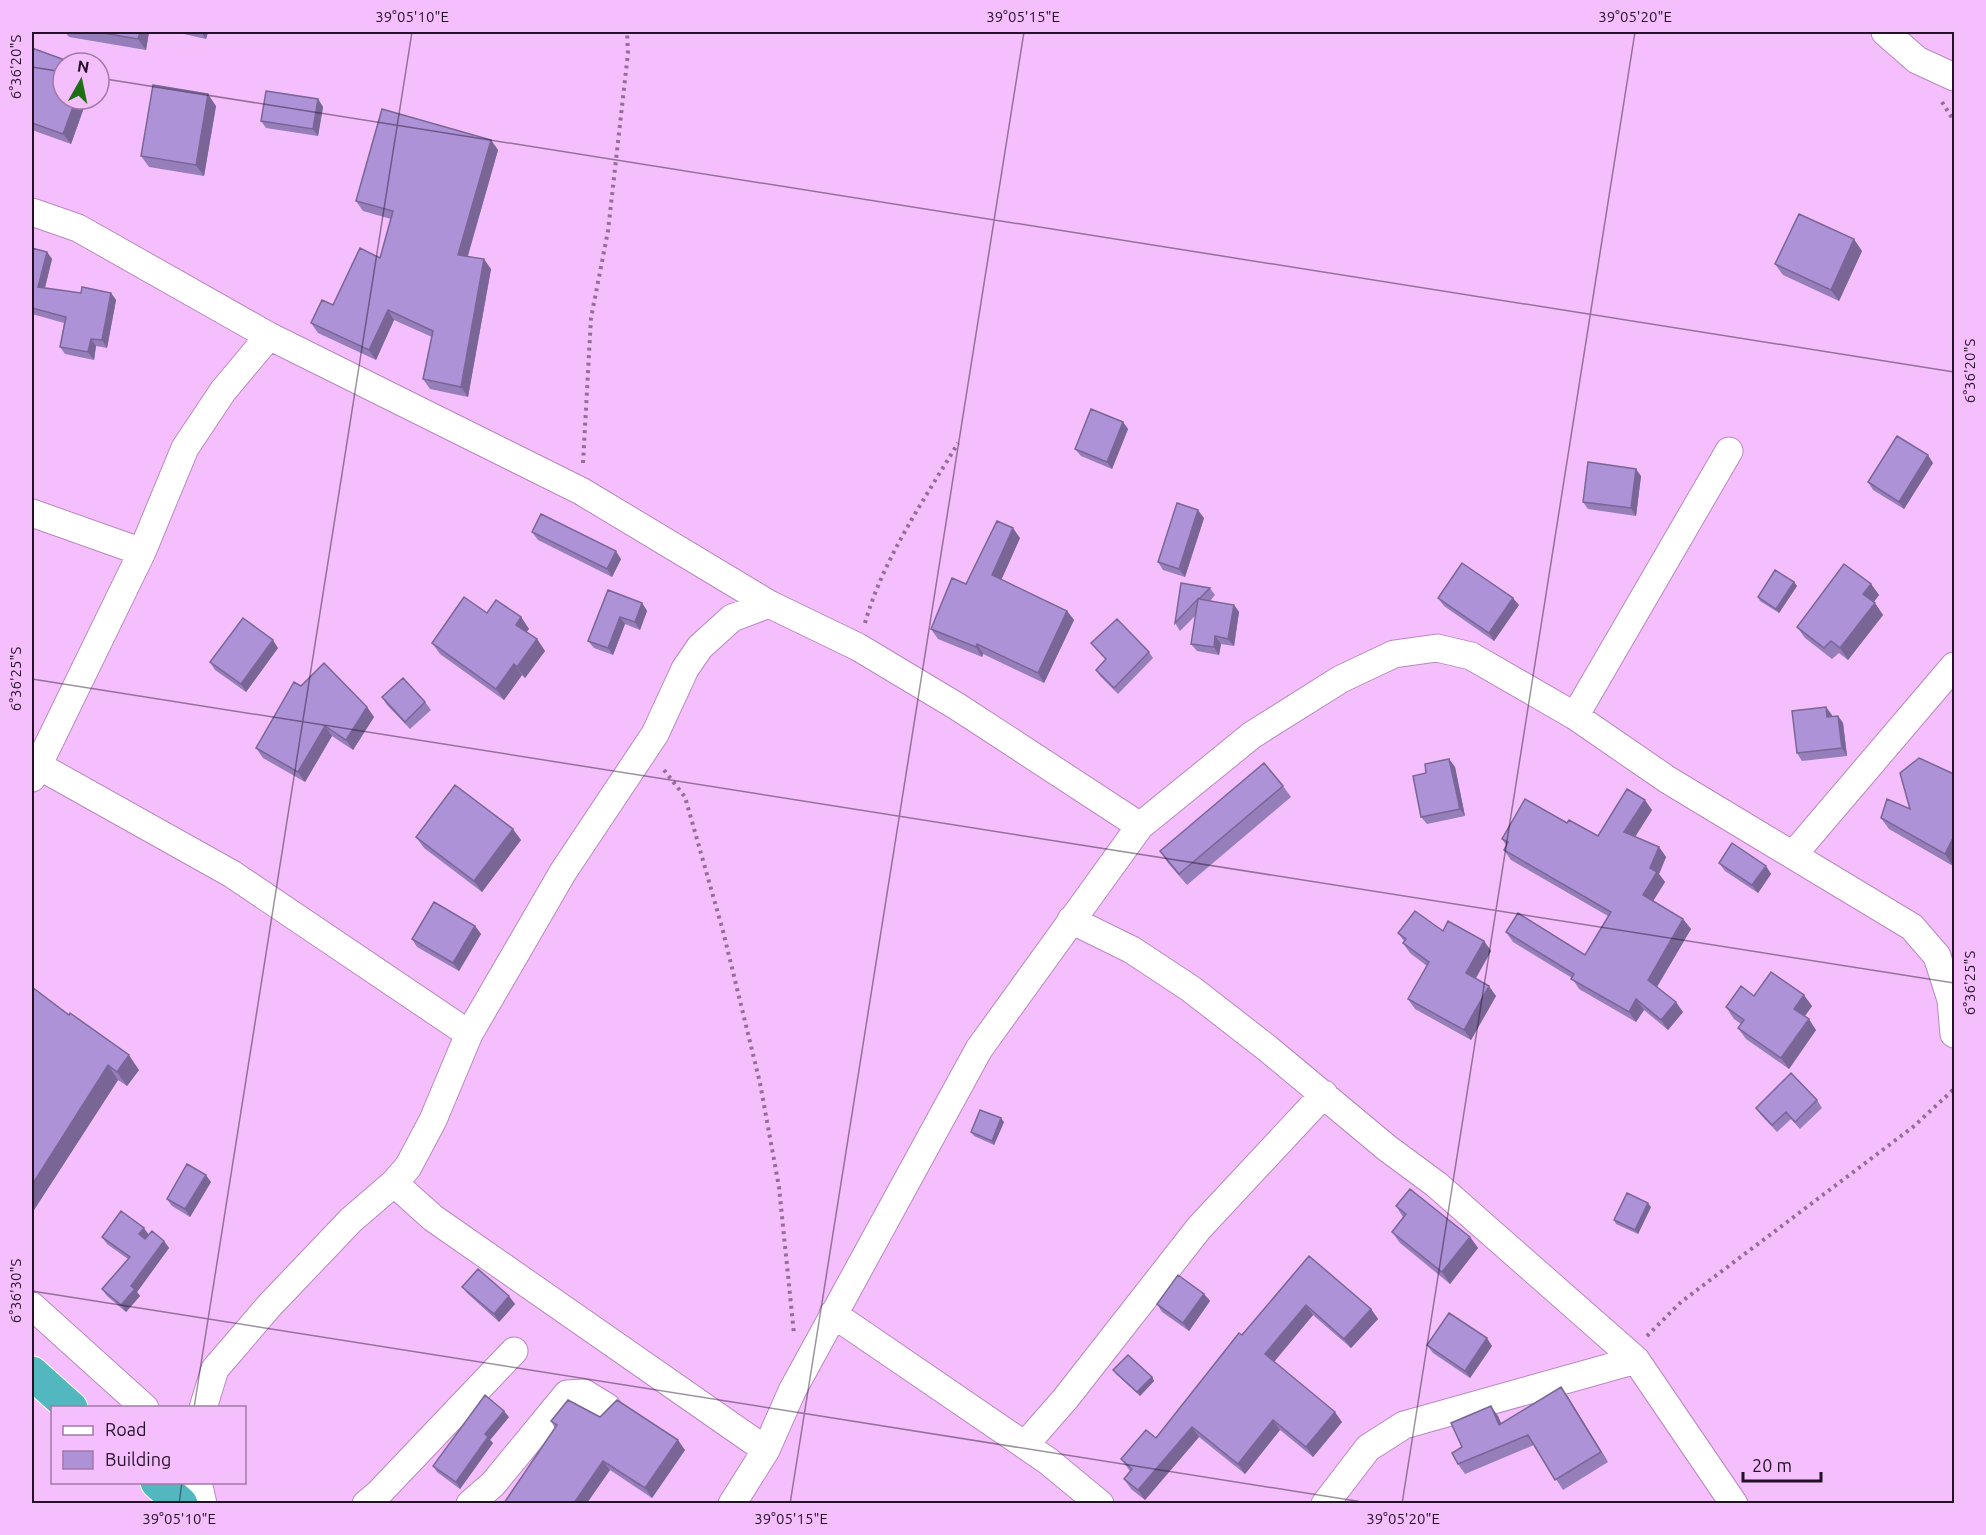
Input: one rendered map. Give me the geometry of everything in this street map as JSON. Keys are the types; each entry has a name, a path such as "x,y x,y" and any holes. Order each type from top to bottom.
{"highway":[{"path":"32,1373 70,1406"},
{"path":"159,1484 181,1503"}],"street":[{"path":"1885,32 1917,60 1954,77"},
{"path":"32,212 78,228 269,336 581,491 769,604 858,647 958,707 1140,826"},
{"path":"269,336 223,391 184,448 142,552 35,772 232,874 469,1034"},
{"path":"1575,716 1729,451"},
{"path":"32,513 142,552"},
{"path":"203,1406 215,1369 269,1306 351,1220 394,1183 420,1147 469,1034 563,873 655,734 685,669 700,647 732,618 769,604"},
{"path":"732,1503 765,1450 803,1370 979,1049 1140,826 1252,735 1341,679 1394,654 1437,648 1471,657 1575,716 1668,780 1912,927 1938,956 1951,1000 1954,1034"},
{"path":"1793,855 1954,666"},
{"path":"1071,920 1132,950 1191,989 1324,1094 1387,1148 1437,1185 1633,1357 1734,1503"},
{"path":"1025,1445 1066,1398 1199,1228 1324,1094"},
{"path":"394,1183 433,1218 765,1450"},
{"path":"32,1306 144,1406"},
{"path":"833,1314 1025,1445 1100,1503"},
{"path":"366,1503 379,1493 514,1351"},
{"path":"1325,1503 1368,1448 1404,1425 1633,1357"},
{"path":"470,1503 493,1484 567,1394 584,1393 607,1407"},
{"path":"198,1484 203,1503"}],"path":[{"path":"581,491 591,318 608,231 628,53 627,32"},
{"path":"858,647 870,604 900,541 958,443"},
{"path":"655,734 668,777 685,797 744,1013 779,1187 793,1331 803,1370"},
{"path":"1633,1357 1681,1302 1913,1127 1954,1089"}],"building":[{"path":"97,32 140,32 138,39"},
{"path":"32,48 51,55 51,111 72,111 63,134 32,123"},
{"path":"153,85 208,94 196,165 141,156"},
{"path":"266,91 318,99 313,129 261,121"},
{"path":"382,109 491,140 458,255 484,259 461,387 423,379 433,331 388,310 369,350 311,323 322,300 333,305 360,248 380,258 393,211 356,201"},
{"path":"1799,214 1854,239 1831,290 1775,264"},
{"path":"32,248 47,252 38,287 81,293 82,287 111,293 102,340 91,339 88,352 60,347 66,317 32,308"},
{"path":"1091,409 1123,422 1107,462 1075,449"},
{"path":"1897,436 1928,455 1899,502 1868,482"},
{"path":"1588,462 1636,469 1631,508 1583,502"},
{"path":"1177,503 1198,510 1179,569 1158,562"},
{"path":"541,514 616,551 607,569 532,532"},
{"path":"997,521 1013,528 992,575 1067,611 1038,673 977,644 976,647 931,629 952,578 966,584"},
{"path":"1462,563 1513,598 1489,633 1438,598"},
{"path":"1844,564 1871,584 1863,594 1875,603 1840,648 1831,641 1824,648 1797,627"},
{"path":"1775,570 1794,582 1776,609 1758,597"},
{"path":"1181,583 1210,588 1199,599 1234,605 1228,639 1215,636 1214,647 1191,644 1198,599 1175,623"},
{"path":"608,590 642,603 635,622 620,617 608,648 588,641"},
{"path":"464,597 487,613 496,600 521,617 516,625 537,639 517,667 514,664 496,689 432,643"},
{"path":"243,618 273,640 241,684 210,662"},
{"path":"1117,619 1149,652 1114,688 1096,670 1106,659 1091,643"},
{"path":"324,663 367,707 346,740 325,726 298,772 256,748 294,682 301,686"},
{"path":"403,678 425,702 405,722 382,697"},
{"path":"1826,707 1827,717 1838,716 1842,748 1797,753 1792,711"},
{"path":"1919,758 1954,774 1954,836 1945,854 1881,818 1887,799 1910,809 1900,773"},
{"path":"1449,759 1460,809 1421,817 1413,776 1426,773 1425,764"},
{"path":"1264,763 1283,786 1179,874 1160,851"},
{"path":"455,785 513,829 474,881 416,837"},
{"path":"1627,789 1645,800 1624,832 1659,847 1650,868 1657,872 1643,895 1683,919 1648,980 1676,1002 1661,1020 1636,999 1629,1012 1571,979 1574,974 1506,932 1518,913 1585,955 1611,912 1504,850 1508,842 1502,839 1525,799 1567,823 1569,820 1598,836"},
{"path":"1732,843 1766,866 1752,885 1719,863"},
{"path":"434,902 475,926 453,963 412,939"},
{"path":"1415,911 1443,931 1448,921 1484,941 1466,973 1489,986 1464,1030 1408,999 1429,962 1403,943 1406,939 1398,933"},
{"path":"1771,972 1804,995 1794,1009 1809,1019 1781,1058 1738,1028 1744,1020 1726,1007 1741,986 1754,996"},
{"path":"32,987 129,1055 117,1072 108,1065 32,1185"},
{"path":"1791,1073 1817,1100 1795,1122 1786,1112 1772,1125 1756,1108"},
{"path":"980,1110 1001,1118 992,1141 971,1132"},
{"path":"187,1164 206,1175 185,1209 167,1199"},
{"path":"1410,1189 1470,1237 1442,1272 1392,1232 1406,1214 1396,1206"},
{"path":"1627,1193 1648,1203 1635,1230 1614,1220"},
{"path":"121,1211 144,1228 139,1234 145,1239 152,1231 164,1241 131,1286 135,1289 121,1305 102,1289 130,1257 102,1237"},
{"path":"1309,1256 1371,1309 1344,1339 1306,1305 1265,1354 1335,1412 1306,1447 1273,1420 1238,1464 1192,1427 1138,1490 1124,1479 1132,1469 1121,1459 1146,1430 1156,1438 1239,1333 1242,1335"},
{"path":"478,1269 509,1296 494,1314 462,1287"},
{"path":"1178,1275 1204,1294 1183,1323 1157,1304"},
{"path":"1449,1313 1487,1338 1465,1371 1427,1345"},
{"path":"1128,1355 1152,1377 1137,1392 1113,1370"},
{"path":"1561,1387 1601,1452 1555,1480 1528,1435 1458,1464 1452,1453 1462,1447 1451,1423 1491,1406 1499,1425"},
{"path":"485,1395 504,1411 485,1434 488,1437 456,1482 433,1466"},
{"path":"568,1400 600,1417 617,1400 678,1440 645,1488 603,1461 574,1503 504,1503 557,1425 551,1421"}]}
